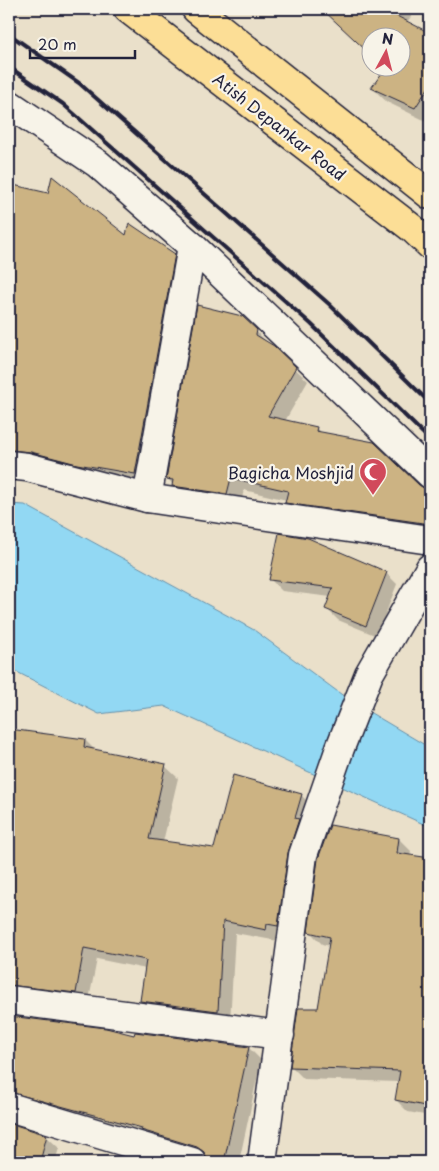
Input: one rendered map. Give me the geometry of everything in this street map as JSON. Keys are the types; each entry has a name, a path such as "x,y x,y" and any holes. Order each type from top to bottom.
{"main road":[{"name":"Atish Depankar Road","path":"128,9 422,237 430,251"},
{"path":"196,9 430,195"}],"street":[{"path":"9,104 98,164 192,246 430,474"},
{"path":"147,498 192,246"},
{"path":"9,466 27,466 147,498 430,540"},
{"path":"262,1162 303,855 340,748 370,674 430,568"},
{"path":"9,1000 280,1035"},
{"path":"9,1108 192,1162"}],"water":[{"path":"9,504 25,505 254,630 349,700 430,748 430,827 164,706 99,714 9,668"}],"building":[{"path":"322,9 383,9 430,33 430,85 415,108 371,88 378,78 412,78 412,28 362,28 362,47"},
{"path":"52,176 126,235 129,223 175,254 135,474 77,464 31,452 9,450 9,184 48,193"},
{"path":"197,305 242,316 257,330 256,335 274,346 296,367 268,416 317,427 316,431 374,442 419,485 430,489 430,524 285,503 288,491 231,478 227,494 172,486 173,480 166,479"},
{"path":"279,533 308,538 387,572 366,626 325,609 333,588 269,580"},
{"path":"9,729 85,739 84,747 166,764 149,839 214,848 233,775 302,794 295,818 299,819 288,853 278,926 267,924 266,930 223,921 218,1011 140,1001 146,960 84,948 76,993 9,985"},
{"path":"330,825 399,838 397,853 430,858 430,1107 395,1100 400,1071 290,1067 298,1008 318,1008 330,937 308,932 318,859"},
{"path":"9,1016 106,1028 134,1035 135,1032 249,1047 224,1162 207,1162 204,1152 197,1147 141,1130 142,1128 9,1092"},
{"path":"9,1123 47,1135 40,1162 9,1162"}],"railway":[{"path":"9,34 79,83 329,304 430,403"},
{"path":"9,67 63,104 311,324 430,440"}],"place":[{"name":"Bagicha Moshjid","path":"373,496"}]}
